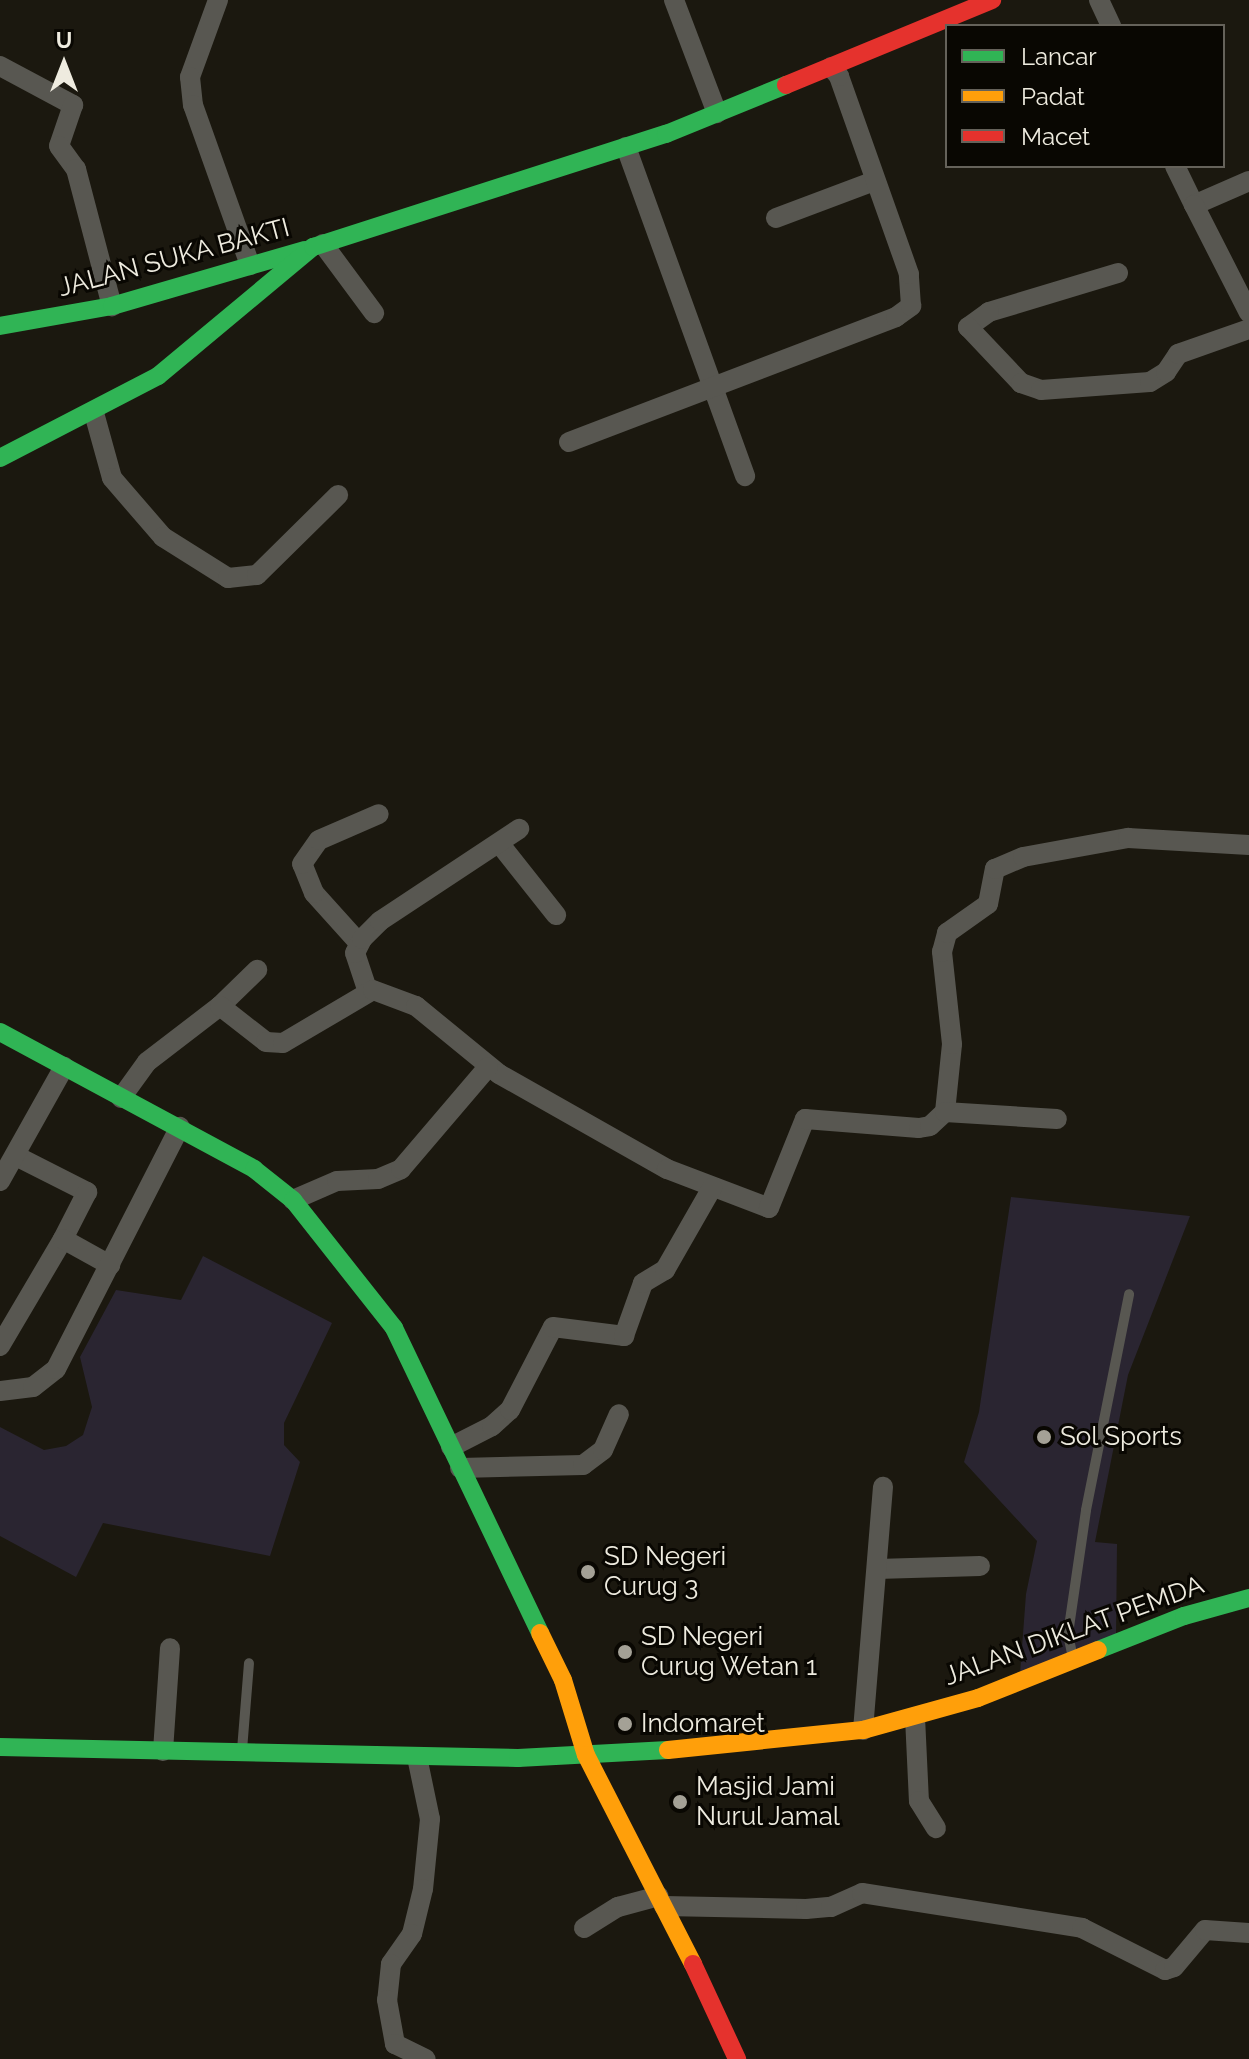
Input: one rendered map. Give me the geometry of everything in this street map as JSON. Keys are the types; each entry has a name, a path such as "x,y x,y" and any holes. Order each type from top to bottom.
{"street":[{"path":"218,0 190,77 193,105 250,265"},
{"path":"674,0 717,113"},
{"name":"JALAN SUKA BAKTI","path":"0,326 112,306 318,246 626,147 992,0"},
{"path":"1099,0 1110,24"},
{"path":"0,66 73,105 59,146 76,169 112,306"},
{"path":"569,442 909,309 909,274 872,182 839,76 831,67"},
{"path":"626,147 745,476"},
{"path":"1118,273 989,312 968,327 1021,383 1041,390 1150,382 1166,372 1178,354 1248,320 1176,168"},
{"path":"1194,205 1249,181"},
{"path":"776,218 872,182"},
{"path":"0,458 94,413 193,351 318,246 374,313"},
{"path":"94,413 112,478 163,537 228,578 257,575 338,495"},
{"path":"359,943 314,893 302,864 319,840 379,814"},
{"path":"368,992 355,953 359,943 380,921 519,829"},
{"path":"220,1006 266,1042 283,1043 368,992 416,1006 488,1067 667,1169 763,1209 774,1205 805,1119 919,1128 930,1126 945,1112 952,1044 942,952 947,933 988,904 995,869 1023,857 1128,838 1249,845"},
{"path":"499,843 556,915"},
{"path":"121,1098 147,1062 220,1006 257,970"},
{"path":"0,1032 254,1169 293,1200 338,1248 394,1328 563,1680 586,1755 737,2059"},
{"path":"0,1181 64,1067"},
{"path":"293,1200 337,1181 378,1179 401,1169 488,1067"},
{"path":"945,1112 1057,1119"},
{"path":"0,1391 33,1387 56,1369 180,1127"},
{"path":"0,1346 87,1192 16,1156"},
{"path":"451,1447 492,1426 510,1410 553,1327 624,1336 643,1283 665,1270 712,1188"},
{"path":"63,1239 110,1265"},
{"path":"460,1468 583,1465 603,1450 619,1414"},
{"path":"863,1730 883,1487"},
{"path":"877,1569 980,1566"},
{"name":"JALAN DIKLAT PEMDA","path":"0,1747 417,1757 586,1755 863,1730 915,1717 1074,1664 1184,1616 1249,1598"},
{"path":"163,1751 170,1648"},
{"path":"915,1717 919,1801 936,1828"},
{"path":"417,1757 430,1813 423,1889 412,1934 391,1964 387,2000 395,2044 426,2059"},
{"path":"584,1928 618,1907 661,1901 806,1909 831,1907 862,1893 1082,1928 1165,1970 1174,1967 1205,1930 1249,1933"}],"lane":[{"path":"1074,1664 1068,1634 1129,1294"},
{"path":"242,1752 249,1663"}],"shaded area":[{"name":"Sol Sports","path":"1011,1197 1190,1216 1128,1375 1095,1542 1117,1544 1116,1639 1020,1674 1026,1594 1037,1541 964,1462 979,1412"},
{"path":"203,1256 332,1323 284,1423 284,1445 300,1462 270,1556 103,1523 76,1577 0,1536 0,1427 44,1450 66,1446 83,1435 92,1407 80,1357 116,1290 181,1300"}],"traffic: fast":[{"path":"0,458 158,376 313,247 666,134 786,85"},
{"path":"0,326 112,306 305,250"},
{"path":"0,1032 254,1169 293,1200 394,1328 540,1633"},
{"path":"1098,1650 1184,1616 1249,1598"},
{"path":"0,1747 518,1758 668,1750"}],"traffic: slow":[{"path":"540,1633 563,1680 586,1755 693,1964"},
{"path":"668,1750 863,1730 978,1698 1098,1650"}],"traffic: jam":[{"path":"786,85 992,0"},
{"path":"693,1964 737,2059"}],"place":[{"name":"Sol Sports","path":"1044,1437"},
{"name":"SD Negeri Curug 3","path":"588,1572"},
{"name":"SD Negeri Curug Wetan 1","path":"625,1652"},
{"name":"Indomaret","path":"625,1724"},
{"name":"Masjid Jami Nurul Jamal","path":"680,1802"}]}
